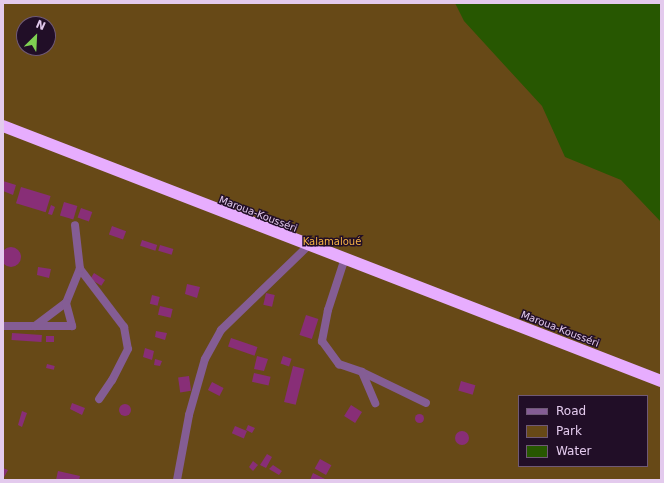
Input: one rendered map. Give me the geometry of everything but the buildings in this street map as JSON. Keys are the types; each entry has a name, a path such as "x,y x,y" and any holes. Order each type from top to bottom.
{"highway":[{"name":"Maroua-Kousséri","path":"3,126 344,261 661,381"}],"street":[{"path":"35,326 66,303 80,269 75,225"},
{"path":"176,480 189,415 205,359 222,330 308,246"},
{"path":"344,261 328,310 322,341 339,364 362,372 426,403"},
{"path":"80,269 124,327 128,349 112,380 98,398"},
{"path":"3,326 72,326 66,303"},
{"path":"362,372 375,403"}],"green space":[{"name":"Kalamaloué","path":"3,3 661,3 661,480 3,480"}],"water":[{"path":"455,3 661,3 661,222 621,180 565,157 542,106 464,21"}]}
